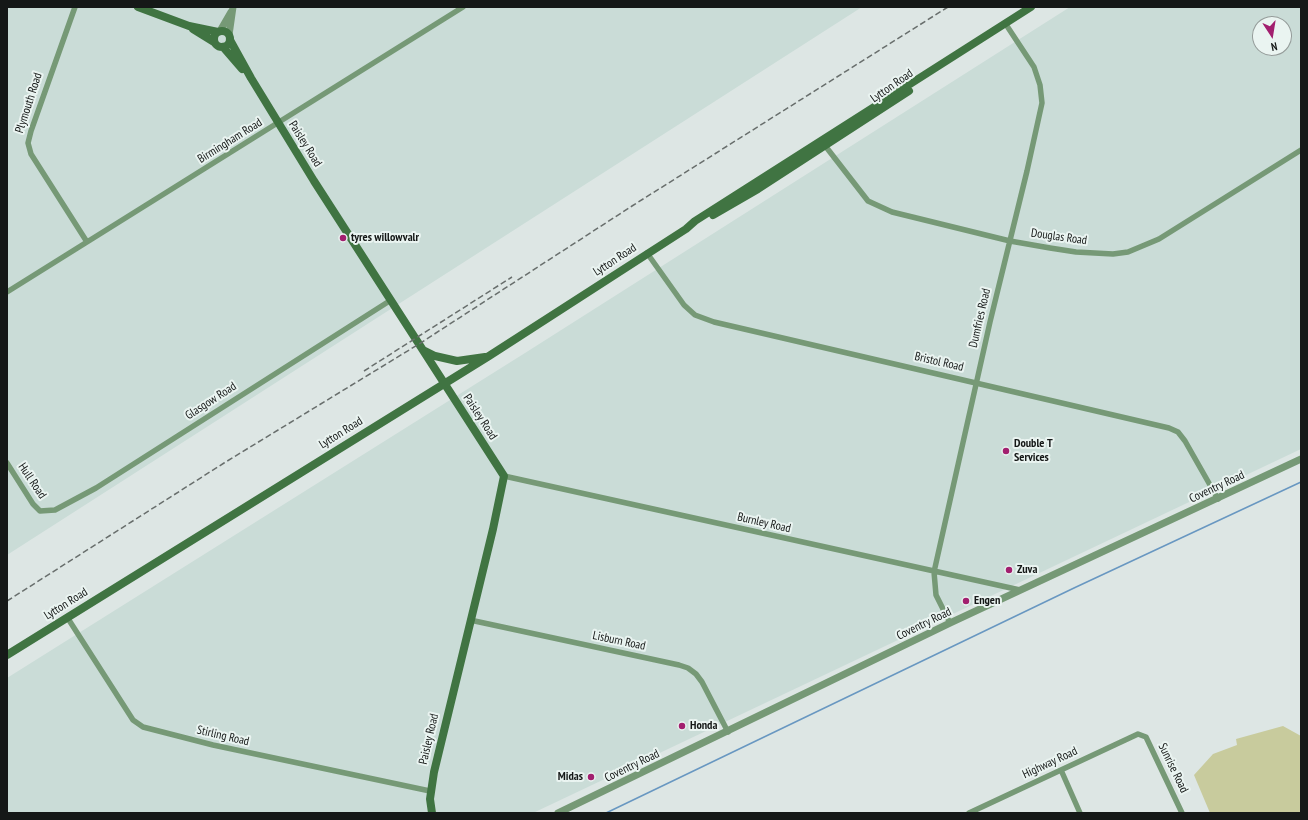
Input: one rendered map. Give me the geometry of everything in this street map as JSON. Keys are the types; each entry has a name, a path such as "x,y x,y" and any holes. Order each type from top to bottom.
{"main road":[{"path":"138,7 189,26 225,31 230,37 228,45 223,47 217,46 214,42 189,26"},
{"name":"Lytton Road","path":"7,655 489,356 686,229 695,221 823,143 1031,7"},
{"path":"214,42 214,38 219,31"},
{"name":"Paisley Road","path":"230,37 251,78 279,124 422,350 445,383 504,476 493,530 470,620 430,791 432,813"},
{"name":"Paisley Road","path":"223,47 251,78"},
{"path":"422,350 435,356 457,361 489,356"}],"street":[{"name":"Plymouth Road","path":"75,7 30,131 28,143 31,154 87,242"},
{"name":"Birmingham Road","path":"7,292 279,124 463,7"},
{"path":"219,31 233,8"},
{"path":"230,37 233,8"},
{"name":"Dumfries Road","path":"950,623 936,595 934,572 1042,104 1040,85 1034,67 1005,23"},
{"name":"Douglas Road","path":"823,143 862,195 878,207 892,212 1010,241 1076,252 1112,254 1128,252 1159,239 1301,150"},
{"name":"Bristol Road","path":"647,253 684,305 695,315 714,322 977,382 1169,428 1178,432 1185,441 1218,499"},
{"name":"Glasgow Road","path":"40,511 55,510 96,488 391,300"},
{"name":"Coventry Road","path":"558,813 728,732 950,623 1301,459"},
{"name":"Hull Road","path":"7,463 33,504 40,511"},
{"name":"Burnley Road","path":"504,476 1020,590"},
{"name":"Stirling Road","path":"67,617 133,720 143,727 213,745 430,791"},
{"name":"Lisburn Road","path":"470,620 688,668 696,674 702,682 728,732"},
{"name":"Highway Road","path":"969,813 1141,734"},
{"name":"Sunrise Road","path":"1141,734 1146,737 1182,813"},
{"path":"1061,770 1080,813"}],"shaded area":[{"path":"7,7 862,7 7,555"},
{"path":"1070,7 1301,7 1301,449 533,813 7,813 7,678 525,353"}],"green space":[{"path":"1283,726 1301,736 1301,813 1210,813 1194,775 1213,754 1237,745 1236,739"}],"waterway":[{"path":"606,813 1074,588 1301,482"}],"railway":[{"path":"7,601 224,463 419,344 632,206 948,7"},
{"path":"364,371 512,277"}],"place":[{"name":"tyres willowvalr","path":"343,238"},
{"name":"Double T Services","path":"1006,451"},
{"name":"Zuva","path":"1009,570"},
{"name":"Engen","path":"966,601"},
{"name":"Honda","path":"682,726"},
{"name":"Midas","path":"591,777"}]}
